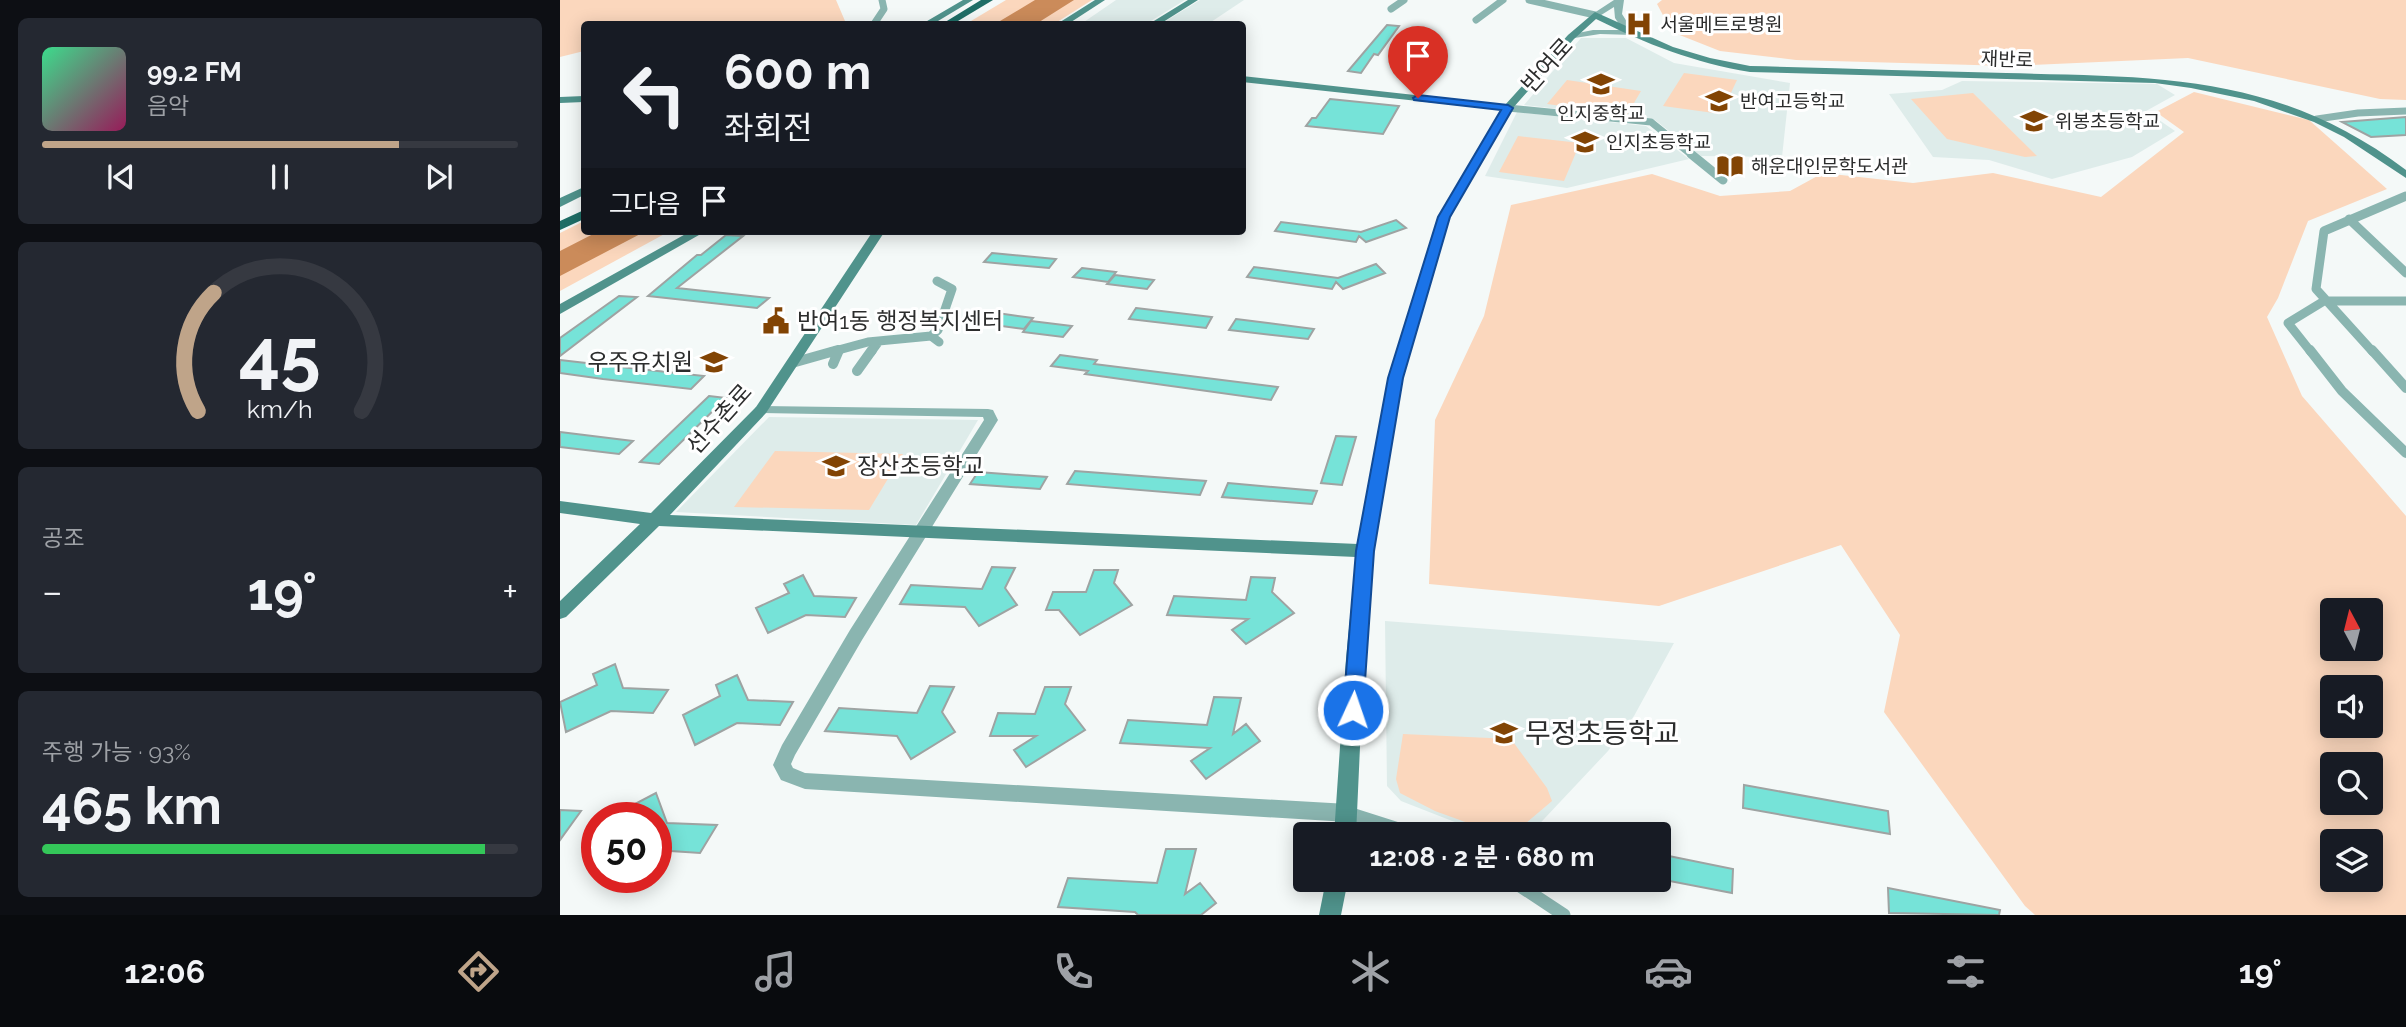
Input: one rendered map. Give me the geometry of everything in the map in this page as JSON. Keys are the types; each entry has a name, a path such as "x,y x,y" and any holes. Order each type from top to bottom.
{"highway":[{"path":"952,21 988,0"},
{"path":"963,21 999,0"},
{"path":"560,219 581,208"},
{"path":"560,226 581,216"}],"main road":[{"path":"932,21 969,0"},
{"path":"1067,21 1101,0"},
{"path":"1078,21 1110,0"},
{"path":"1159,21 1194,0"},
{"name":"재반로","path":"1595,15 1683,56 1710,64 1750,69 2155,80 2246,95 2282,104 2342,131 2406,175"},
{"name":"반여로","path":"1347,822 1355,659 1365,551 1395,378 1444,217 1508,108 1571,37 1595,15"},
{"path":"1246,79 1508,108"},
{"path":"560,100 581,99"},
{"path":"560,204 581,193"},
{"path":"560,301 678,235"},
{"path":"560,310 693,235"},
{"name":"선수촌로","path":"560,611 655,520 761,410 876,235"},
{"path":"560,507 655,520 1365,551"},
{"path":"1330,915 1334,892"}],"street":[{"path":"876,21 884,9 881,0"},
{"path":"1391,9 1404,0"},
{"path":"1476,20 1503,0"},
{"path":"1529,0 1595,15"},
{"path":"1620,0 1616,10 1618,19 1630,33"},
{"name":"반여로","path":"1595,15 1620,0"},
{"path":"1571,37 1613,30 1630,33"},
{"path":"1508,108 1651,122 1723,180"},
{"path":"2317,119 2358,113 2406,111"},
{"path":"2406,196 2324,231 2316,289 2324,301 2406,388"},
{"path":"2349,219 2406,273"},
{"path":"792,363 878,341 935,339 952,289 937,281"},
{"path":"2406,301 2324,301 2288,323 2342,391 2406,453"},
{"path":"857,370 878,341"},
{"path":"833,364 839,350"},
{"path":"761,410 988,413 991,420 856,635 788,751 782,765 787,774 804,781 1348,813 1376,822"},
{"path":"1529,892 1564,915"}],"shaded area":[{"path":"560,0 836,0 845,21 581,21 581,52 560,57"},
{"path":"1006,0 1092,0 1059,21 971,21"},
{"path":"1035,0 1074,0 1041,21 1000,21"},
{"path":"1116,0 1185,0 1151,21 1085,21"},
{"path":"1200,0 1244,0 1212,21 1166,21"},
{"path":"1662,0 2406,0 2406,100 2380,99 2188,58 2010,66 1796,60 1720,51 1672,32 1657,4"},
{"path":"1581,38 1626,38 1674,63 1790,83 1782,157 1701,156 1655,120 1524,105"},
{"path":"1684,73 1737,80 1721,114 1663,106"},
{"path":"1567,80 1641,91 1627,115 1547,104"},
{"name":"위봉초등학교","path":"1962,81 2157,84 2175,95 2146,111 2175,131 2132,157 2052,179 1989,160 1933,157 1889,94 1942,90"},
{"path":"2194,92 2309,120 2387,189 2308,221 2278,298 2267,317 2302,396 2406,516 2406,915 2035,915 2025,906 1884,712 1900,635 1841,545 1659,606 1429,584 1435,420 1484,316 1511,205 1652,174 1720,196 1790,191 1823,173 1913,183 1993,173 2101,197 2184,132 2156,112"},
{"path":"1973,93 2037,156 2025,157 1947,139 1911,99"},
{"name":"인지초등학교","path":"1517,112 1646,126 1689,159 1567,188 1485,176"},
{"path":"1518,136 1580,143 1564,181 1499,172"},
{"path":"581,222 581,235 663,235 560,291 560,233"},
{"path":"591,235 638,235 560,276 560,251"},
{"name":"장산초등학교","path":"769,417 978,420 916,525 676,512"},
{"path":"775,451 903,454 869,510 734,507"},
{"name":"무정초등학교","path":"1385,621 1674,643 1634,716 1608,751 1541,822 1455,822 1401,801 1387,786"},
{"path":"1403,734 1511,739 1547,788 1552,801 1527,822 1465,822 1435,811 1400,793 1396,779"}],"building":[{"path":"1387,25 1399,26 1378,55 1374,54 1361,73 1348,71"},
{"path":"1330,99 1399,106 1383,134 1306,126 1312,118 1316,118"},
{"path":"2406,117 2406,135 2371,137 2342,122"},
{"path":"1396,220 1406,228 1366,242 1359,236 1356,242 1275,231 1281,222 1361,232"},
{"path":"726,235 743,236 677,288 769,298 757,308 648,296 697,255 701,255"},
{"path":"992,253 1056,259 1049,268 984,262"},
{"path":"1376,264 1385,273 1343,289 1336,282 1332,289 1247,277 1254,267 1338,278"},
{"path":"1082,268 1116,272 1108,282 1073,277"},
{"path":"1115,275 1154,280 1147,289 1107,284"},
{"path":"619,296 637,297 560,356 560,338"},
{"path":"1136,308 1212,317 1206,328 1129,319"},
{"path":"997,313 1033,318 1024,329 987,324"},
{"path":"1236,319 1314,329 1308,339 1229,330"},
{"path":"1031,321 1072,326 1063,337 1023,332"},
{"path":"1060,355 1097,360 1094,364 1278,387 1271,400 1085,374 1088,371 1051,366"},
{"path":"560,360 704,376 691,389 560,373"},
{"path":"709,396 726,398 659,464 640,462"},
{"path":"560,432 633,441 619,454 560,447"},
{"path":"1336,436 1356,437 1342,485 1321,483"},
{"path":"1075,471 1206,481 1200,495 1067,484"},
{"path":"978,472 1047,477 1040,489 970,484"},
{"path":"1228,483 1317,491 1312,504 1222,497"},
{"path":"992,567 1015,568 1005,588 1017,605 979,626 965,607 900,604 911,585 982,589"},
{"path":"1094,570 1118,570 1114,583 1132,605 1080,635 1059,610 1046,610 1053,592 1086,592"},
{"path":"803,575 814,596 856,598 845,617 806,615 768,633 756,608 789,593 784,584"},
{"path":"1251,577 1275,578 1272,592 1294,613 1246,644 1232,630 1248,619 1167,615 1174,596 1246,600"},
{"path":"615,664 623,688 668,690 653,713 611,711 566,732 560,702 597,685 593,674"},
{"path":"737,675 748,700 793,702 780,725 737,723 695,745 683,715 720,696 716,685"},
{"path":"930,686 954,687 942,712 955,732 911,759 897,736 825,731 839,708 917,713"},
{"path":"1045,687 1071,687 1065,704 1085,730 1026,767 1014,750 1036,736 990,736 998,713 1035,714"},
{"path":"1214,697 1241,698 1233,734 1246,724 1260,741 1206,779 1191,761 1210,748 1120,743 1128,720 1207,725"},
{"path":"1744,785 1888,811 1890,834 1743,808"},
{"path":"656,793 659,802 639,802"},
{"path":"560,810 581,811 560,840"},
{"path":"672,823 717,825 700,853 672,851"},
{"path":"1166,849 1196,849 1185,894 1200,883 1216,903 1201,915 1138,915 1135,912 1058,907 1068,878 1157,883"},
{"path":"1671,856 1733,869 1732,893 1671,881"},
{"path":"1888,888 2000,910 1999,915 1889,913"}],"place":[{"name":"서울메트로병원","path":"1639,24"},
{"name":"인지중학교","path":"1601,84"},
{"name":"반여고등학교","path":"1719,101"},
{"name":"위봉초등학교","path":"2034,121"},
{"name":"인지초등학교","path":"1585,142"},
{"name":"해운대인문학도서관","path":"1730,166"},
{"name":"반여1동 행정복지센터","path":"776,321"},
{"name":"우주유치원","path":"714,362"},
{"name":"장산초등학교","path":"836,466"},
{"name":"무정초등학교","path":"1504,733"}],"route":[{"path":"1353,710 1365,551 1395,378 1444,217 1508,108 1418,98"}]}
